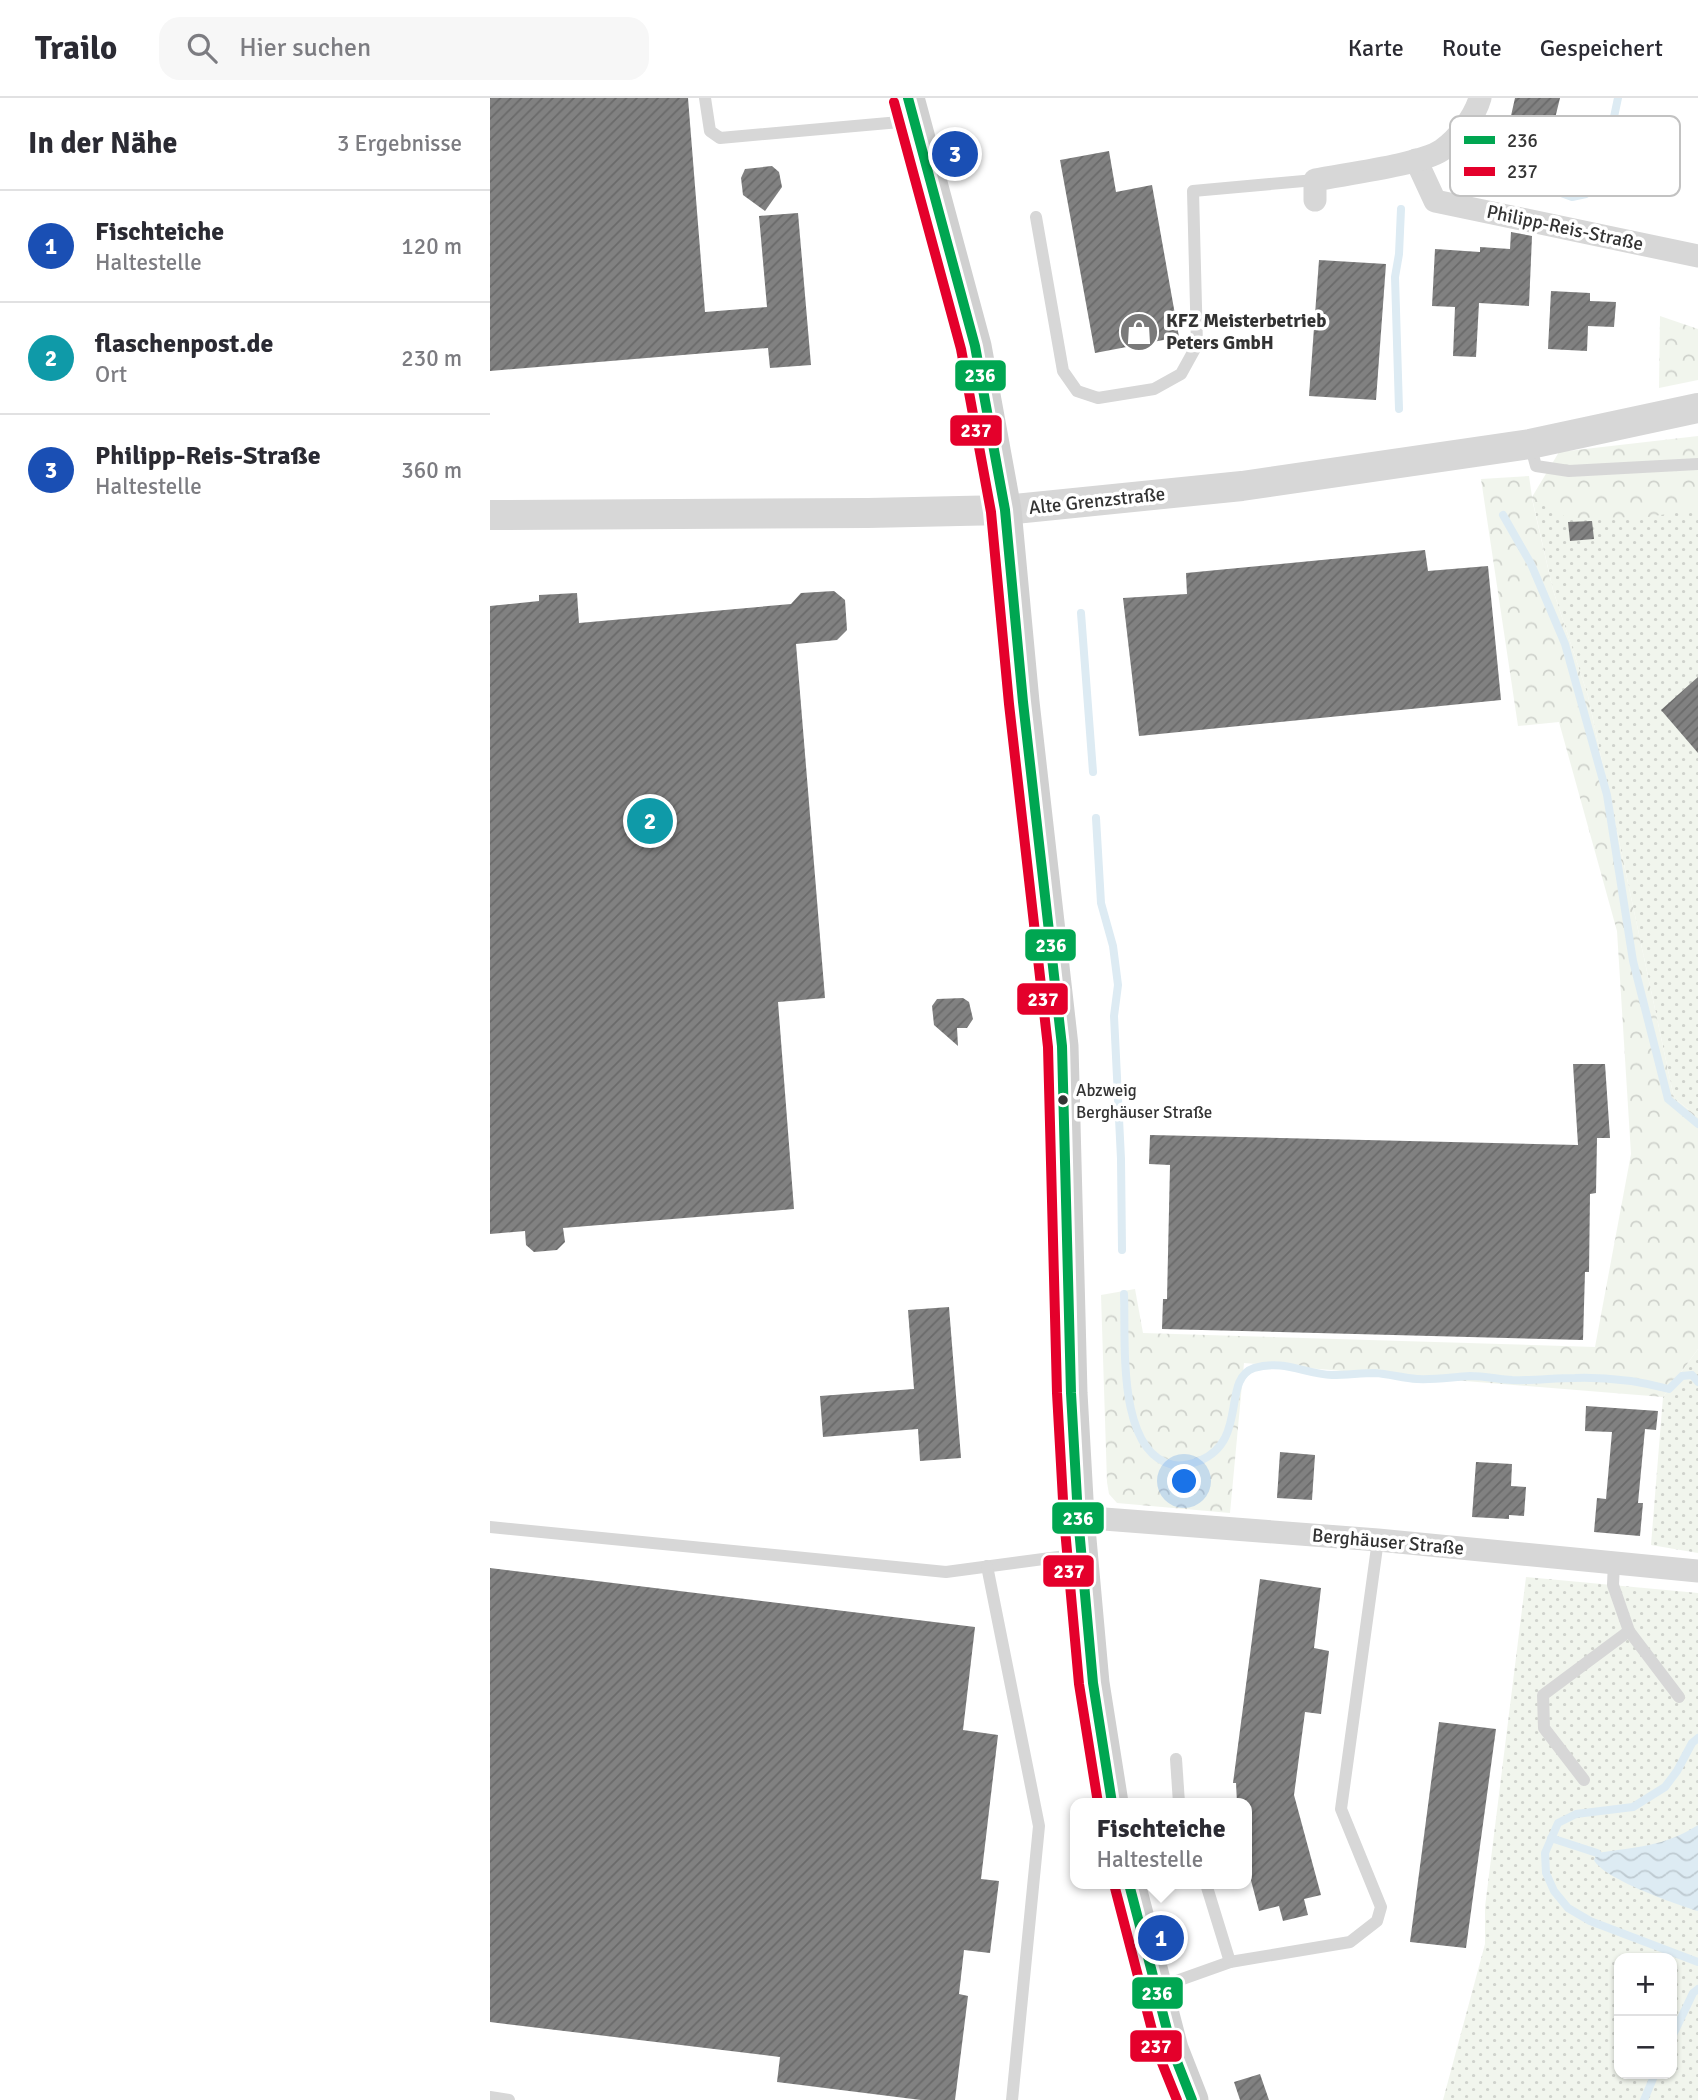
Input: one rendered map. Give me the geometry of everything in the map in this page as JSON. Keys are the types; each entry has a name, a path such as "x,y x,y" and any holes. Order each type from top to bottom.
{"main road":[{"path":"912,109 975,345 1005,510 1023,702 1062,1046 1068,1301 1078,1517 1093,1683 1111,1798"},
{"path":"1130,1889 1172,2049 1192,2100"}],"street":[{"path":"1470,116 1480,98"},
{"path":"1315,190 1416,160 1442,150 1450,142"},
{"name":"Philipp-Reis-Straße","path":"1416,160 1435,201 1698,256"},
{"name":"Alte Grenzstraße","path":"490,515 1005,510 1242,486 1530,444 1698,408"},
{"name":"Berghäuser Straße","path":"1078,1517 1378,1540 1698,1571"}],"lane":[{"path":"705,98 710,131 720,138 912,109"},
{"path":"1036,217 1063,370 1077,391 1098,398 1154,389 1181,374 1197,345 1193,191 1315,190"},
{"path":"1530,444 1536,466 1569,471 1698,464"},
{"path":"490,1527 946,1572 1081,1554"},
{"path":"1156,1989 1230,1962 1350,1942 1377,1921 1381,1907 1341,1809 1378,1540"},
{"path":"1614,1562 1613,1585 1629,1631 1679,1698"},
{"path":"987,1566 1039,1826 1012,2100"},
{"path":"1584,1780 1544,1728 1543,1695 1629,1631"},
{"path":"1176,1759 1179,1798"},
{"path":"1208,1889 1230,1962"},
{"path":"490,2097 509,2100"}],"green space":[{"path":"1660,316 1698,329 1698,380 1659,388"},
{"path":"1698,436 1698,509 1648,517 1568,518 1532,499 1553,590 1588,696 1674,1098 1698,1117 1698,1349 1663,1397 1244,1363 1230,1513 1117,1503 1109,1494 1107,1482 1101,1295 1135,1289 1143,1333 1595,1347 1631,1154 1617,931 1559,722 1518,726 1481,479 1529,476 1532,497 1559,452"},
{"path":"1698,465 1698,1117 1674,1098 1588,696 1553,590 1532,498"},
{"path":"1698,1349 1698,1553 1651,1545 1663,1397"},
{"path":"1526,1577 1698,1593 1698,2100 1443,2100 1485,1944 1485,1907"}],"water":[{"path":"1698,1825 1698,1911 1625,1882 1611,1875 1594,1860 1597,1853 1661,1842"}],"building":[{"path":"490,98 688,98 705,312 767,307 759,216 798,213 811,365 770,368 768,348 490,371"},
{"path":"1515,98 1560,98 1556,116 1511,116"},
{"path":"1109,151 1116,192 1152,185 1179,337 1095,353 1060,160"},
{"path":"772,166 779,172 782,187 765,211 743,195 741,178 745,169"},
{"path":"1511,232 1532,236 1529,306 1479,303 1476,357 1453,356 1455,307 1432,306 1435,249 1480,252 1480,247 1510,249"},
{"path":"1319,260 1386,264 1376,400 1309,396"},
{"path":"1551,291 1590,293 1590,301 1616,302 1614,327 1588,326 1587,351 1548,349"},
{"path":"1592,521 1594,539 1570,541 1568,522"},
{"path":"1425,550 1428,571 1488,566 1501,700 1139,736 1123,598 1187,594 1186,573"},
{"path":"834,591 845,600 847,630 837,640 796,644 825,998 778,1002 794,1209 563,1228 565,1242 557,1250 534,1252 526,1245 525,1231 490,1234 490,606 539,601 539,595 577,593 579,623 791,604 801,593"},
{"path":"1698,677 1698,753 1661,710"},
{"path":"963,998 969,1002 973,1019 967,1028 957,1028 958,1046 934,1025 932,1006 937,999"},
{"path":"1573,1064 1605,1064 1610,1138 1597,1138 1596,1193 1590,1194 1589,1272 1585,1272 1583,1340 1162,1329 1163,1299 1167,1299 1170,1165 1149,1164 1150,1135 1578,1145"},
{"path":"949,1307 961,1458 920,1461 918,1429 823,1437 820,1396 914,1389 908,1310"},
{"path":"1586,1406 1658,1411 1656,1430 1645,1429 1638,1503 1643,1503 1640,1536 1594,1532 1597,1498 1606,1499 1612,1432 1585,1431"},
{"path":"1280,1452 1315,1455 1312,1500 1277,1498"},
{"path":"1476,1462 1512,1464 1511,1486 1526,1487 1524,1516 1509,1515 1509,1519 1472,1517"},
{"path":"490,1568 975,1627 963,1730 998,1735 981,1879 999,1881 990,1953 964,1950 959,1994 968,1996 955,2100 921,2100 777,2082 780,2057 490,2022"},
{"path":"1260,1579 1321,1588 1314,1648 1329,1651 1321,1714 1305,1712 1294,1795 1321,1895 1304,1899 1308,1915 1283,1921 1279,1906 1259,1911 1252,1884 1252,1798 1237,1798 1236,1783 1233,1783"},
{"path":"1439,1722 1496,1729 1466,1948 1410,1942"},
{"path":"1260,2074 1269,2100 1240,2100 1234,2082"}],"waterway":[{"path":"1614,116 1618,98"},
{"path":"1569,196 1577,196"},
{"path":"1399,409 1395,277 1401,209"},
{"path":"1503,515 1531,564 1565,644 1607,795 1633,961 1668,1099 1698,1124"},
{"path":"1081,613 1093,772"},
{"path":"1096,818 1101,903 1113,946 1118,985 1114,1016 1121,1159 1122,1250"},
{"path":"1124,1294 1125,1365 1133,1417 1142,1439 1155,1456 1176,1466 1199,1461 1214,1452 1224,1440 1230,1426 1239,1384 1244,1374 1265,1366 1285,1366 1332,1375 1375,1373 1417,1379 1470,1376 1520,1380 1599,1378 1669,1389 1682,1376 1692,1375 1698,1382"},
{"path":"1698,1738 1692,1743 1665,1787 1633,1807 1576,1814 1558,1823 1545,1853 1546,1873 1554,1891 1568,1908 1590,1921 1698,1962"},
{"path":"1551,1838 1597,1853"},
{"path":"1677,2027 1693,1993 1698,1989"},
{"path":"1644,2100 1653,2079"}],"transit line":[{"name":"236","path":"908,98 975,346 1005,510 1023,702 1062,1046 1071,1393 1078,1517 1093,1683 1111,1798"},
{"name":"237","path":"894,102 961,349 991,512 1009,704 1048,1047 1057,1393 1064,1518 1079,1684 1097,1798"},
{"name":"237","path":"1115,1889 1158,2053 1177,2100"},
{"name":"236","path":"1130,1889 1172,2049 1192,2100"}],"place":[{"name":"Philipp-Reis-Straße","path":"955,154"},
{"name":"KFZ Meisterbetrieb Peters GmbH","path":"1139,332"},
{"name":"flaschenpost.de","path":"650,821"},
{"name":"Abzweig Berghäuser Straße","path":"1063,1100"},
{"name":"Fischteiche","path":"1161,1938"}]}
